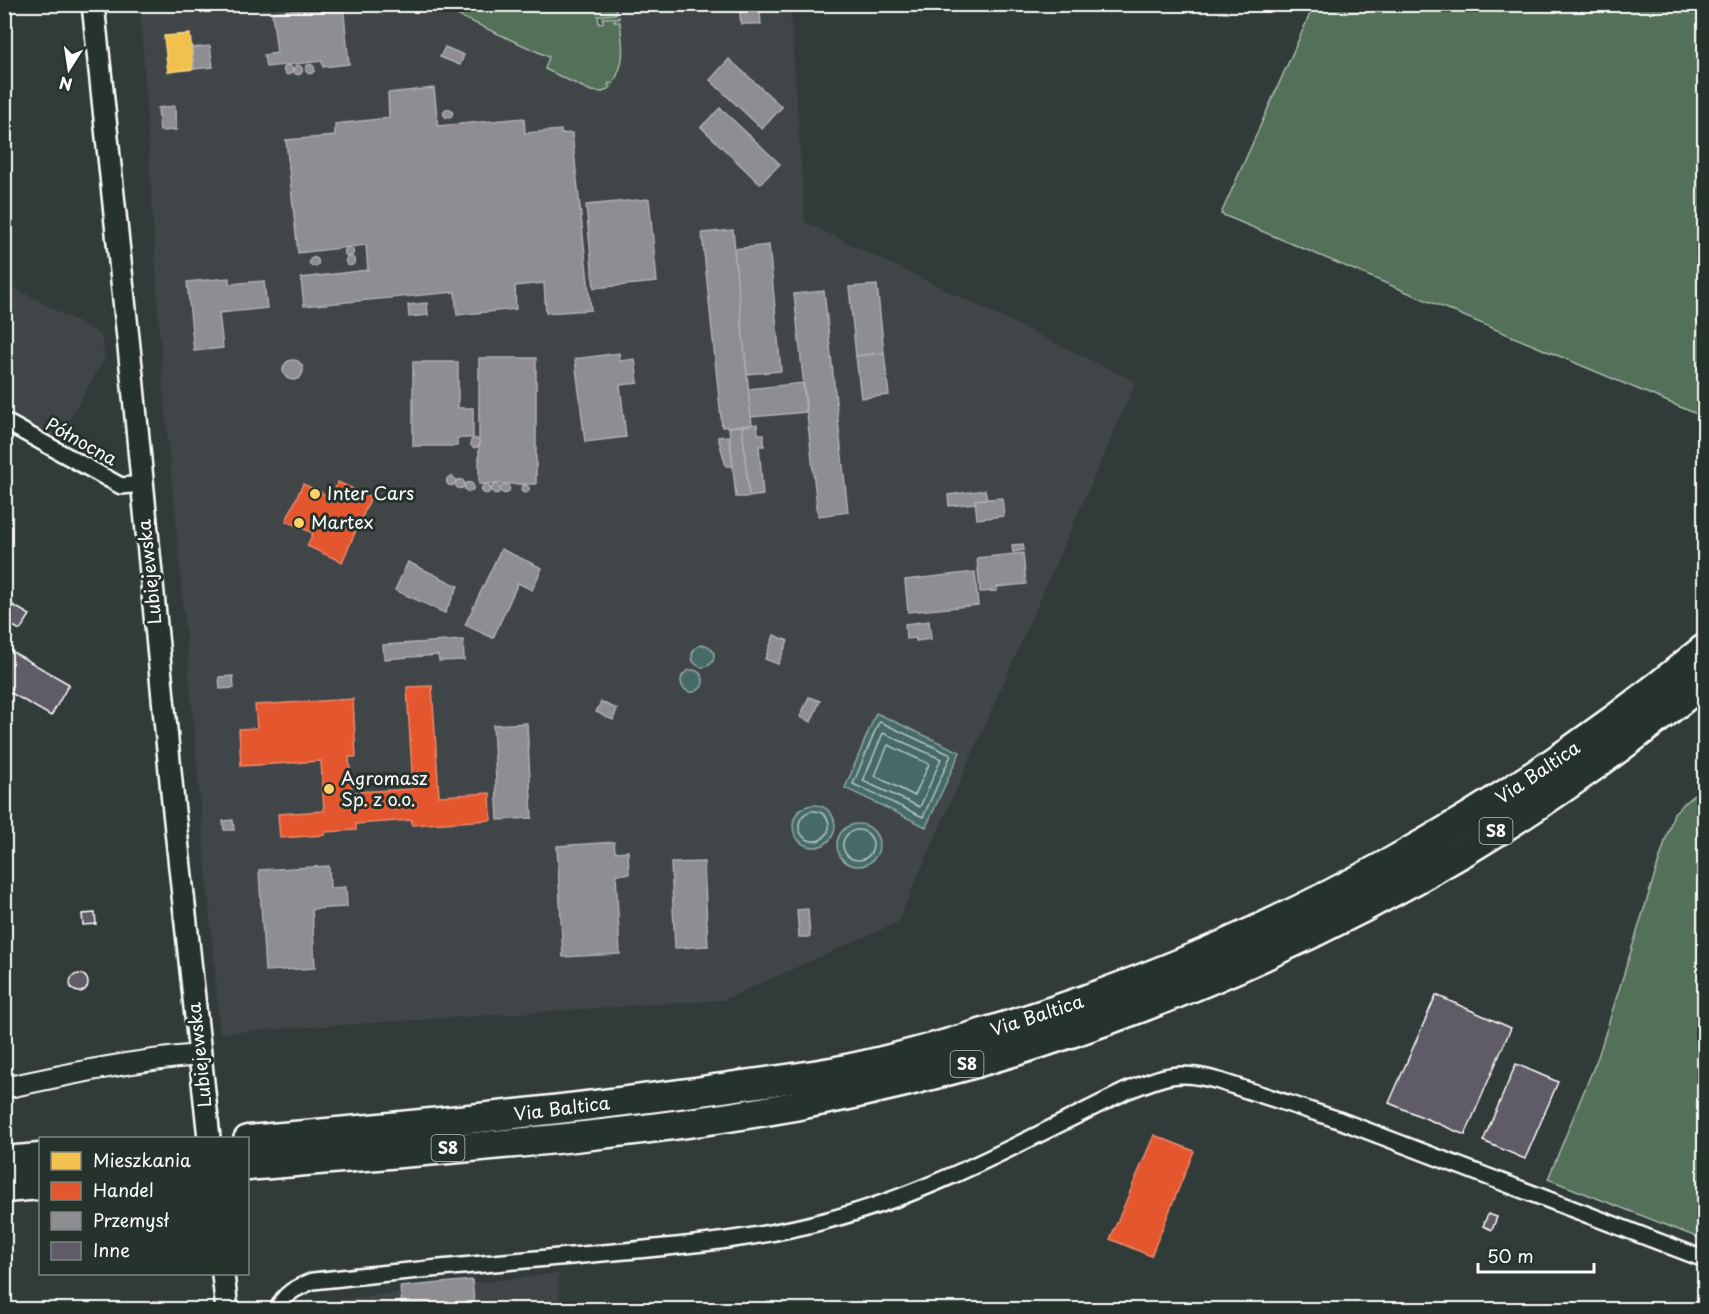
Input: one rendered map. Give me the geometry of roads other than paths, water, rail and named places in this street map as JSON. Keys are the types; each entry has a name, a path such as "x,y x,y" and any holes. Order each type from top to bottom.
{"highway":[{"name":"Via Baltica","path":"249,1140 601,1105 841,1070 1003,1028 1125,986 1249,934 1395,860 1529,780 1637,703 1704,649"},
{"name":"Via Baltica","path":"249,1166 649,1129 836,1097 923,1077 1034,1045 1213,978 1282,947 1386,895 1468,849 1550,796 1623,745 1704,682"},
{"path":"4,1161 39,1158"},
{"path":"4,1188 39,1185"}],"main road":[{"name":"Lubiejewska","path":"93,4 209,1137"},
{"path":"223,1275 227,1310"}],"street":[{"name":"Północna","path":"4,421 121,486 142,484"},
{"path":"4,1088 96,1069 158,1059 200,1056"},
{"path":"278,1310 279,1305 291,1291 314,1281 712,1242 797,1228 829,1220 875,1206 938,1182 1124,1092 1149,1082 1180,1074 1211,1078 1339,1120 1704,1259"}],"water":[{"path":"703,645 711,648 714,656 711,664 703,667 695,664 692,656 695,648"},
{"path":"692,670 700,673 703,681 700,689 692,692 684,689 681,681 684,673"},
{"path":"876,713 960,752 926,827 845,788"},
{"path":"814,805 829,811 835,826 829,841 814,847 799,841 793,826 799,811"},
{"path":"858,824 873,830 879,845 873,860 858,866 843,860 837,845 843,830"}],"place":[{"name":"Inter Cars","path":"315,494"},
{"name":"Martex","path":"299,523"},
{"name":"Agromasz Sp. z o.o.","path":"329,789"}]}
